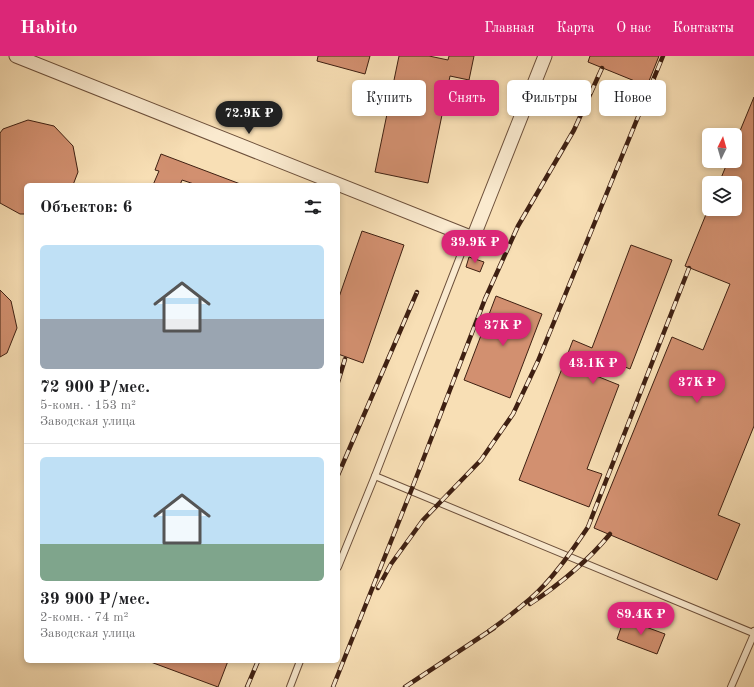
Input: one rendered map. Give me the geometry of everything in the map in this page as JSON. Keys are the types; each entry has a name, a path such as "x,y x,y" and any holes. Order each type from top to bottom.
{"street":[{"path":"16,56 335,183"},
{"path":"340,185 473,238 545,56"}],"lane":[{"path":"340,562 461,254 473,238"},
{"path":"375,476 754,633 731,687"},
{"path":"290,687 299,663"}],"building":[{"path":"318,56 370,56 365,74 317,61"},
{"path":"399,56 429,56 448,60 449,56 474,56 469,80 450,76 449,80 434,80 434,116 442,116 428,183 375,172 387,116 426,116 426,80 394,80"},
{"path":"590,56 659,56 649,80 632,80 588,62"},
{"path":"754,97 754,426 718,515 740,524 717,580 594,528 672,337 703,350 730,284 685,266 705,216 742,216 742,176 722,176 725,168 742,168 741,128"},
{"path":"28,120 54,126 73,146 78,172 74,183 24,183 24,214 20,214 0,203 0,133 3,129"},
{"path":"161,154 238,183 191,183 182,180 181,183 154,183 159,171 155,170"},
{"path":"362,231 404,245 363,363 340,355 340,294"},
{"path":"631,245 672,260 630,369 601,357 594,375 619,385 587,469 602,474 589,507 519,480 573,340 592,348"},
{"path":"469,257 484,262 480,272 466,267"},
{"path":"0,290 11,301 17,328 7,353 0,357"},
{"path":"496,296 542,314 510,398 464,380"},
{"path":"624,619 665,634 657,654 617,639"},
{"path":"153,663 227,663 218,687"}],"railway":[{"path":"378,588 391,564 423,520 481,460 513,414 538,361 663,56"},
{"path":"333,687 485,299 518,226 574,130 602,68"},
{"path":"489,631 530,599 546,583 588,527 689,268"},
{"path":"340,470 417,292"},
{"path":"340,375 345,359"},
{"path":"530,604 573,572 610,534"},
{"path":"405,687 494,628"},
{"path":"247,687 257,663"}]}
